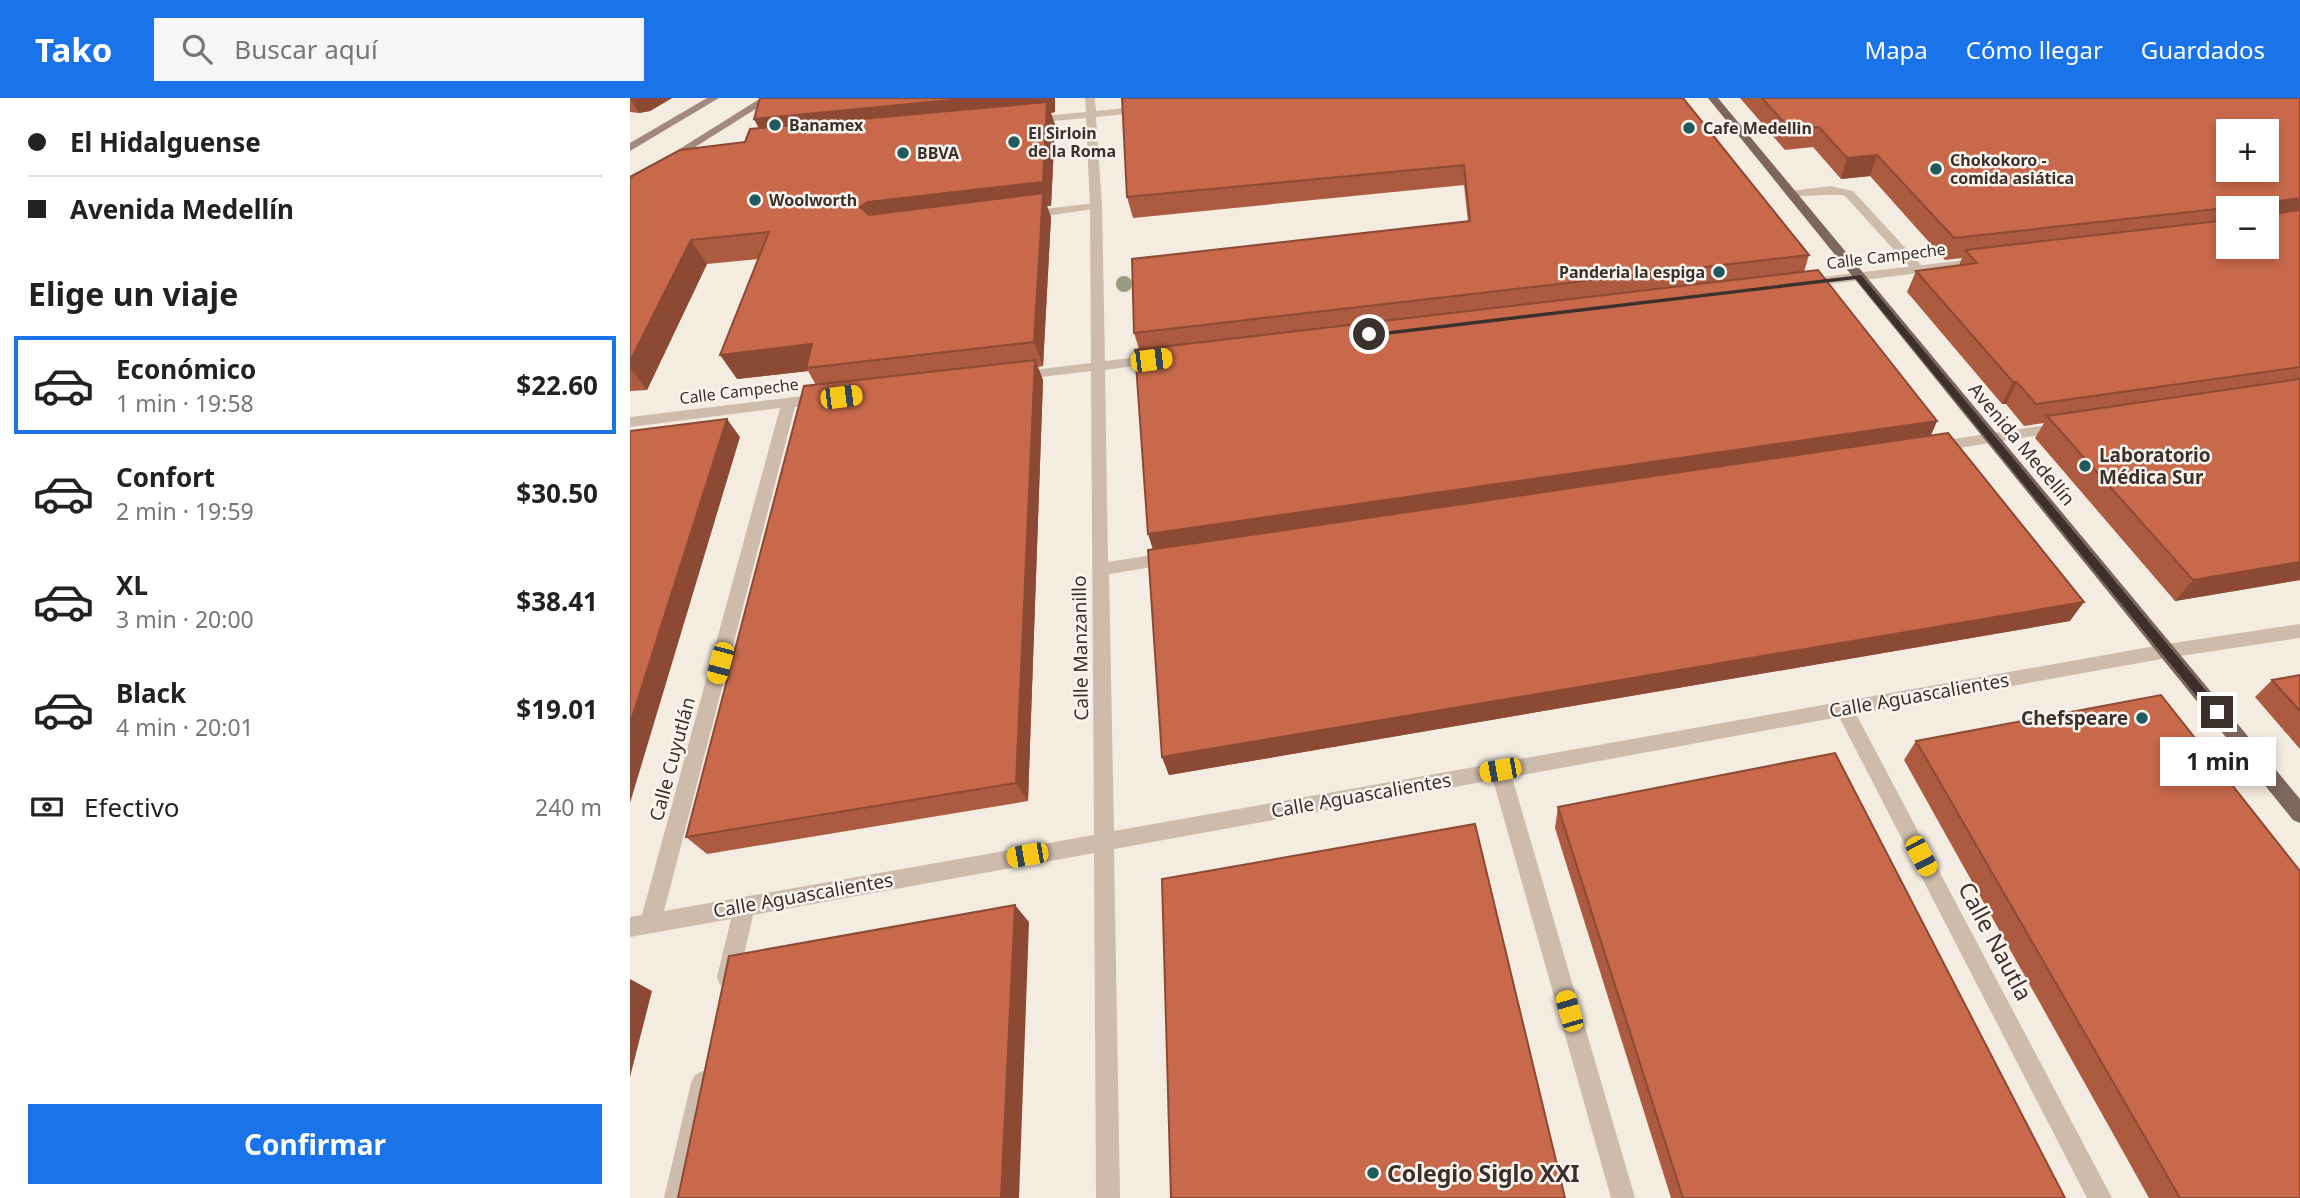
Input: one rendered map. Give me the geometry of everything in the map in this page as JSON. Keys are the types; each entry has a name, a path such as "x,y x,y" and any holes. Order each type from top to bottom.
{"main road":[{"path":"630,148 714,98"},
{"path":"630,185 768,98"},
{"name":"Avenida Medellín","path":"1713,98 2300,814"},
{"path":"630,135 693,145"}],"street":[{"path":"1022,121 1090,106 1159,108"},
{"name":"Calle Manzanillo","path":"1090,106 1096,206 1108,1198"},
{"path":"693,145 713,148"},
{"path":"1791,194 1829,190 1849,193 1919,270"},
{"path":"1011,216 1096,206"},
{"name":"Calle Campeche","path":"1789,285 1999,260"},
{"path":"1003,377 1166,358"},
{"name":"Calle Campeche","path":"630,422 829,398"},
{"name":"Calle Cuyutlán","path":"650,923 789,403"},
{"path":"1921,449 2071,427"},
{"path":"1100,569 1182,557"},
{"name":"Calle Aguascalientes","path":"630,927 2167,651 2300,631"},
{"name":"Calle Nautla","path":"1844,709 2101,1198"},
{"path":"1500,770 1623,1198"},
{"path":"723,999 745,905"},
{"path":"676,1198 707,1065"}],"building":[{"path":"760,98 972,98 754,119"},
{"path":"1122,98 1683,98 1809,255 1134,333 1132,259 1470,221 1464,165 1127,197"},
{"path":"1762,98 2300,98 2300,198 2279,201 2279,196 2216,196 2216,209 1954,238 1877,155 1847,158 1819,127 1790,129"},
{"path":"1047,102 1043,182 868,202 860,207 869,215 1043,193 1034,342 806,368 812,344 720,355 769,232 691,240 630,361 630,177 680,150 745,142 750,129"},
{"path":"2279,207 2280,213 2300,210 2300,367 2036,404 2017,382 2013,382 1916,271 1977,263 1965,250 2216,221 2216,259 2279,259"},
{"path":"1818,270 1937,421 1148,534 1135,350"},
{"path":"1035,360 1016,783 686,837 804,386"},
{"path":"2300,379 2300,562 2193,580 2047,416"},
{"path":"727,419 630,724 630,431"},
{"path":"1948,433 2084,602 1162,757 1148,550"},
{"path":"2300,675 2300,711 2272,680"},
{"path":"2161,695 2300,871 2300,1198 2180,1198 1916,741"},
{"path":"1835,753 2065,1198 1683,1198 1558,807"},
{"path":"1475,824 1565,1198 1171,1198 1162,879"},
{"path":"1015,905 1001,1198 678,1198 729,956"}],"place":[{"name":"Banamex","path":"775,125"},
{"name":"Cafe Medellin","path":"1689,128"},
{"name":"El Sirloin de la Roma","path":"1014,142"},
{"name":"BBVA","path":"903,153"},
{"name":"Chokokoro - comida asiática","path":"1936,169"},
{"name":"Woolworth","path":"755,200"},
{"name":"Panderia la espiga","path":"1719,272"},
{"name":"Laboratorio Médica Sur","path":"2085,466"},
{"name":"Chefspeare","path":"2142,718"},
{"name":"Colegio Siglo XXI","path":"1373,1173"}],"route":[{"path":"1369,334 1858,277 2217,712"}]}
